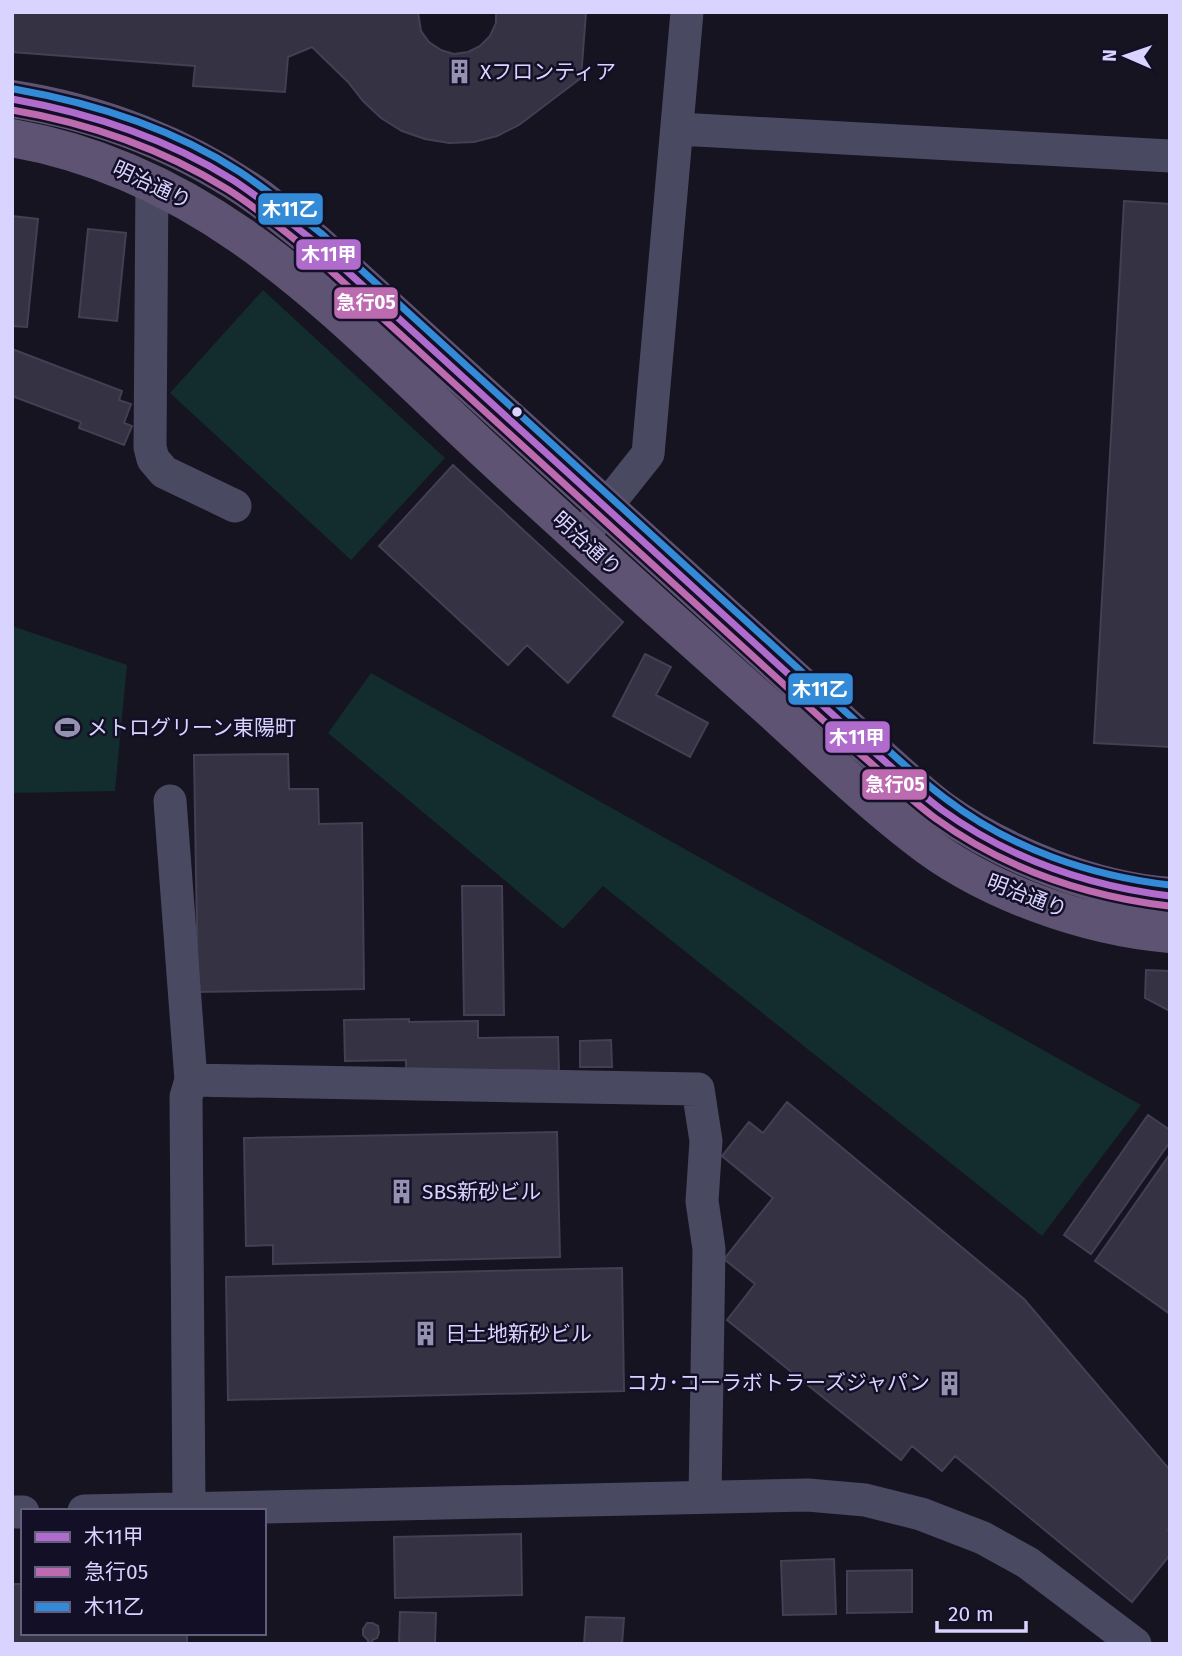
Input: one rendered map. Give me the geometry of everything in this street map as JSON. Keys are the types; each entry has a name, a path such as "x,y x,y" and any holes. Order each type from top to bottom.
{"main road":[{"name":"明治通り","path":"12,99 113,123 201,163 259,198 316,243 865,744 942,809 995,843 1051,867 1107,885 1170,896"},
{"name":"明治通り","path":"12,138 106,163 152,182 192,202 239,232 292,272 580,538 840,773 919,840 977,877 1038,903 1098,922 1170,934"}],"street":[{"path":"580,538 608,507 648,454 679,129 687,12"},
{"path":"679,129 1170,156"},
{"path":"152,182 150,447 153,459 164,472 235,506"},
{"path":"170,802 191,1080 186,1097 188,1508"},
{"path":"191,1080 698,1089 706,1141 702,1201 709,1249 705,1497"},
{"path":"153,1509 808,1495 865,1500 921,1514 983,1538 1028,1563 1135,1644"}],"green space":[{"path":"263,290 445,458 351,560 170,393"},
{"name":"メトログリーン東陽町","path":"12,626 127,665 115,791 12,793"},
{"path":"371,673 1141,1105 1042,1236 603,886 563,929 328,733"}],"building":[{"name":"Xフロンティア","path":"12,12 418,12 421,31 429,42 454,54 468,52 480,46 490,36 496,23 496,12 586,12 581,78 519,125 497,136 474,142 449,143 402,131 381,118 312,47 288,57 285,92 193,86 195,66 12,52"},
{"path":"1124,201 1170,204 1170,747 1094,743"},
{"path":"12,216 38,219 27,327 12,326"},
{"path":"88,229 126,233 117,321 79,317"},
{"path":"12,349 122,391 119,400 131,404 124,423 132,426 124,445 79,428 81,422 12,396"},
{"path":"453,465 623,622 568,683 527,645 508,665 379,546"},
{"path":"645,654 671,667 656,695 708,723 690,757 613,716"},
{"path":"288,754 289,789 318,789 319,824 362,823 364,989 198,992 194,755"},
{"path":"462,886 502,886 504,1015 464,1015"},
{"path":"1146,970 1170,971 1170,1011 1145,998"},
{"path":"409,1019 409,1022 478,1021 478,1038 558,1037 559,1071 406,1074 406,1060 345,1061 344,1020"},
{"path":"611,1040 612,1067 580,1067 580,1041"},
{"name":"コカ･コーラボトラーズジャパン","path":"787,1102 1024,1299 1170,1470 1170,1555 1132,1602 955,1456 942,1471 912,1446 901,1460 727,1320 755,1284 724,1259 773,1198 722,1156 749,1122 763,1133"},
{"path":"1148,1115 1170,1130 1170,1142 1091,1254 1064,1235"},
{"name":"SBS新砂ビル","path":"557,1132 560,1257 273,1264 273,1245 246,1246 244,1138"},
{"path":"1170,1154 1170,1314 1095,1261"},
{"name":"日土地新砂ビル","path":"622,1268 624,1391 228,1400 226,1277"},
{"path":"521,1534 522,1595 395,1598 394,1537"},
{"path":"834,1559 836,1614 783,1615 781,1561"},
{"path":"912,1570 912,1612 847,1613 847,1571"},
{"path":"12,1584 21,1584 21,1635 187,1635 187,1644 12,1644"},
{"path":"400,1612 436,1613 435,1644 399,1644"},
{"path":"586,1617 624,1618 622,1644 584,1644"},
{"path":"367,1623 378,1626 379,1633 377,1638 372,1640 373,1644 365,1644 368,1640 363,1635 363,1629"}],"transit line":[{"name":"木11乙","path":"14,89 74,102 132,119 187,142 251,179 322,234 936,792 997,832 1052,857 1110,875 1170,885"},
{"name":"木11甲","path":"12,99 127,129 181,152 244,187 315,242 865,744 942,810 994,842 1050,867 1109,885 1170,896"},
{"name":"急行05","path":"12,110 68,122 150,149 202,174 269,218 308,250 858,752 935,818 961,836 1046,877 1107,895 1169,906"}],"place":[{"name":"Xフロンティア","path":"460,72"},
{"name":"メトログリーン東陽町","path":"67,728"},
{"name":"SBS新砂ビル","path":"402,1192"},
{"name":"日土地新砂ビル","path":"425,1334"},
{"name":"コカ･コーラボトラーズジャパン","path":"950,1383"}]}
